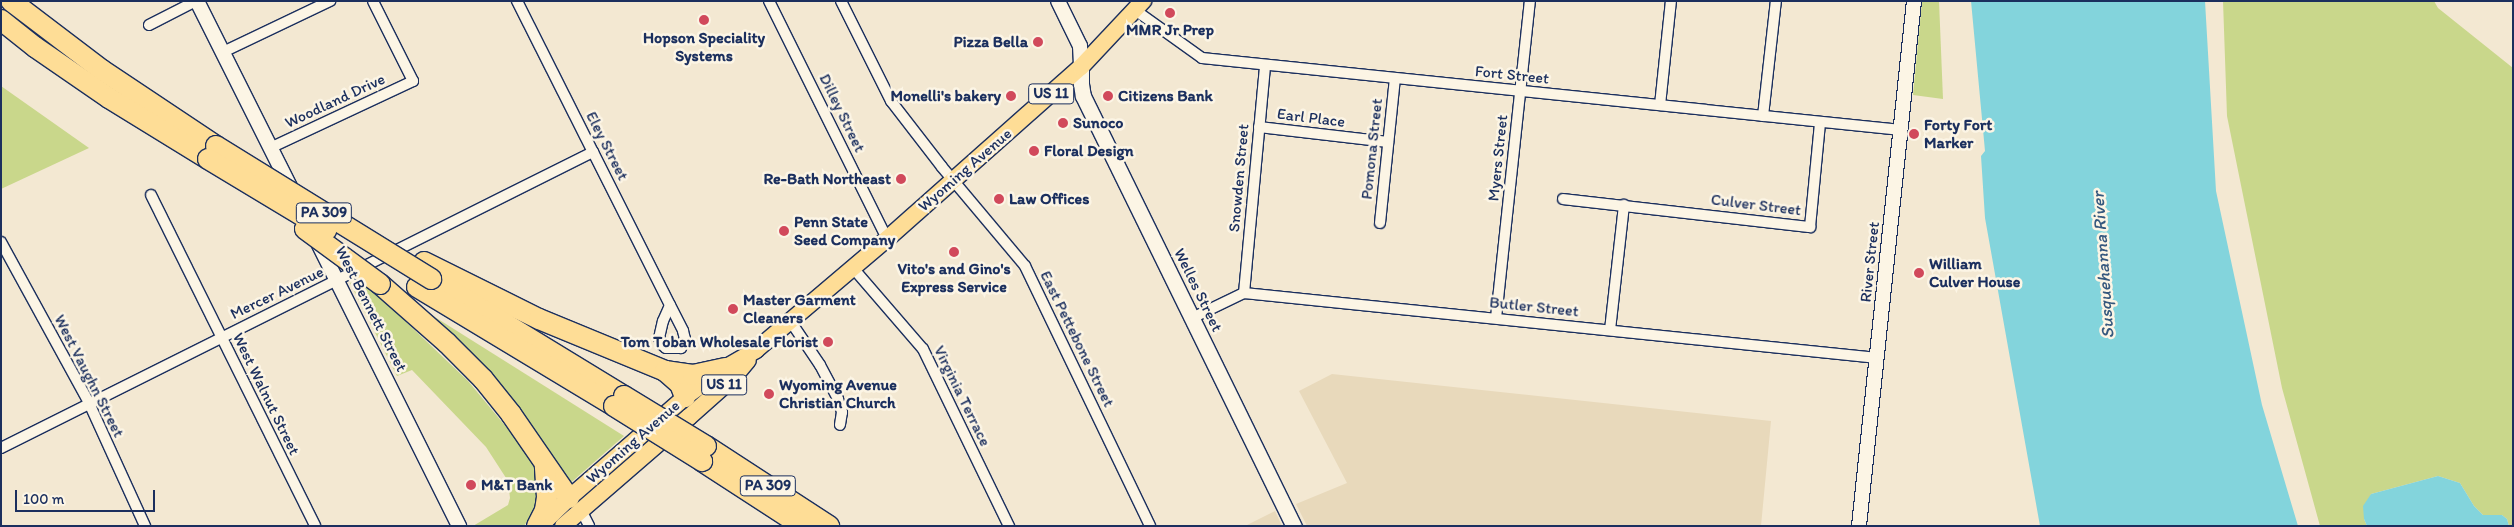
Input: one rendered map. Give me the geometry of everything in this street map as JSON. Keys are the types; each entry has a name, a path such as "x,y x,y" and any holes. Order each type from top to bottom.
{"highway":[{"name":"PA 309","path":"11,1 212,153"},
{"name":"PA 309","path":"1,20 35,47 108,98 212,153 424,276 704,454 829,526"},
{"path":"212,153 380,284 441,337 483,380 511,414 575,504"},
{"path":"424,276 538,319 666,371 693,375 725,368"},
{"path":"666,371 677,380 686,397"},
{"name":"PA 309","path":"704,454 802,526"},
{"path":"539,526 545,510 548,490 544,462"}],"main road":[{"name":"Wyoming Avenue","path":"563,526 575,504 686,397 725,368 756,350 887,240 1081,68 1139,6"},
{"name":"Welles Street","path":"1081,68 1080,84 1083,96 1294,526"},
{"name":"Wyoming Avenue","path":"539,526 575,504 689,417 733,378 756,350"},
{"path":"686,397 689,417"}],"street":[{"path":"149,25 196,1"},
{"name":"West Bennett Street","path":"196,1 459,526"},
{"path":"223,52 330,1"},
{"name":"Woodland Drive","path":"270,148 413,81 373,1"},
{"name":"Eley Street","path":"517,1 670,305"},
{"name":"Dilley Street","path":"769,1 887,240"},
{"name":"East Pettebone Street","path":"841,1 891,101 954,181 1025,266 1150,526"},
{"path":"1058,1 1080,46 1081,68"},
{"name":"Myers Street","path":"1496,318 1530,1"},
{"path":"1660,105 1671,1"},
{"path":"1763,116 1776,1"},
{"name":"River Street","path":"1860,526 1914,1"},
{"name":"Fort Street","path":"1139,6 1202,58 1265,66 1901,130"},
{"name":"Snowden Street","path":"1244,293 1265,66"},
{"name":"Pomona Street","path":"1380,222 1395,79"},
{"name":"Culver Street","path":"1563,199 1810,227 1820,122"},
{"name":"Earl Place","path":"1260,127 1388,142"},
{"name":"Mercer Avenue","path":"1,448 593,152"},
{"name":"West Walnut Street","path":"150,195 315,526"},
{"path":"1610,330 1624,205"},
{"name":"West Vaughn Street","path":"1,242 88,403 145,526"},
{"name":"Virginia Terrace","path":"854,268 923,349 1009,526"},
{"path":"1192,318 1244,293"},
{"name":"Butler Street","path":"1244,293 1878,358"},
{"path":"791,322 812,352 838,399 842,412 840,425"},
{"path":"575,504 589,526"}],"shaded area":[{"path":"1332,374 1771,421 1761,526 1307,526 1296,504 1347,483 1299,391"},
{"path":"1275,511 1282,526 1245,526"}],"green space":[{"path":"1922,1 1939,1 1943,99 1913,95"},
{"path":"2223,1 2434,1 2438,8 2513,68 2513,526 2509,526 2507,519 2502,515 2483,515 2474,506 2460,483 2438,476 2371,494 2364,519 2367,526 2320,526 2282,388 2227,116"},
{"path":"1,86 89,148 1,189"},
{"path":"360,278 468,381 532,458 541,477 540,492 534,511 524,526 473,526 508,505 510,498 508,481 486,447 412,370 397,376 350,283"},
{"path":"430,314 624,436 567,486 435,324"}],"water":[{"name":"Susquehanna River","path":"1971,1 2205,1 2216,191 2262,405 2298,526 2040,526 1985,218 1981,156 1985,151"},
{"path":"2438,476 2460,483 2474,506 2483,515 2502,515 2507,519 2509,526 2367,526 2364,519 2363,506 2371,494"}],"place":[{"name":"MMR Jr Prep","path":"1170,13"},
{"name":"Hopson Speciality Systems","path":"704,20"},
{"name":"Pizza Bella","path":"1038,42"},
{"name":"Monelli's bakery","path":"1011,96"},
{"name":"Citizens Bank","path":"1108,96"},
{"name":"Sunoco","path":"1063,123"},
{"name":"Forty Fort Marker","path":"1914,134"},
{"name":"Floral Design","path":"1034,151"},
{"name":"Re-Bath Northeast","path":"901,179"},
{"name":"Law Offices","path":"999,199"},
{"name":"Penn State Seed Company","path":"784,231"},
{"name":"Vito's and Gino's Express Service","path":"954,252"},
{"name":"William Culver House","path":"1919,273"},
{"name":"Master Garment Cleaners","path":"733,309"},
{"name":"Tom Toban Wholesale Florist","path":"828,342"},
{"name":"Wyoming Avenue Christian Church","path":"769,394"},
{"name":"M&T Bank","path":"471,485"}]}
